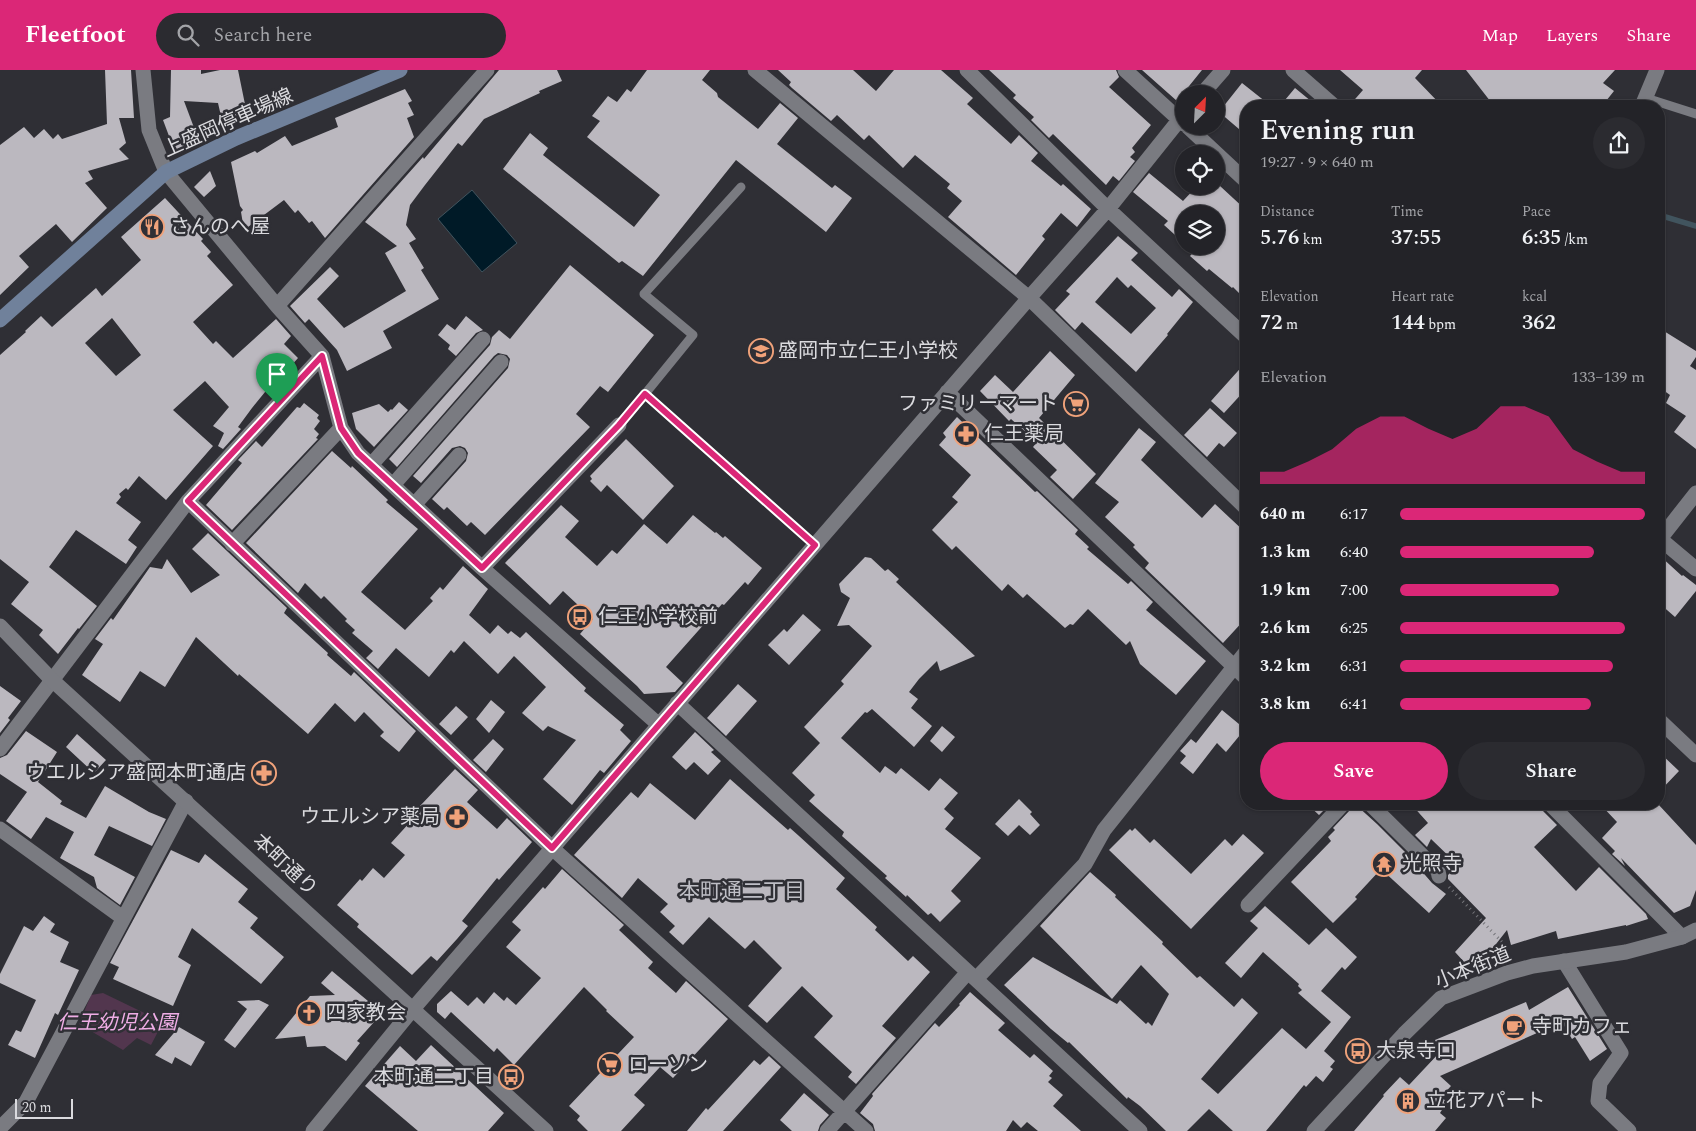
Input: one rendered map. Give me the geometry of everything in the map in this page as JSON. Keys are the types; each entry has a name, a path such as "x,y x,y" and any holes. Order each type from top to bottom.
{"main road":[{"name":"上盛岡停車場線","path":"0,320 166,172 236,138 400,70"}],"street":[{"path":"142,70 149,130 166,172 322,356 341,428 358,453 482,568 659,724"},
{"path":"278,306 487,70"},
{"path":"755,70 1029,298 1240,502"},
{"path":"967,70 1108,210 1240,331"},
{"path":"1125,70 1175,114"},
{"path":"1210,85 1223,70"},
{"path":"1293,70 1327,100"},
{"path":"1645,100 1658,70"},
{"path":"313,1131 412,1010 1175,130"},
{"path":"1198,135 1240,175"},
{"path":"371,465 483,339"},
{"path":"0,749 51,679 188,501 322,356"},
{"path":"393,485 501,362"},
{"path":"947,392 1240,672"},
{"path":"482,568 619,425"},
{"path":"232,544 341,428"},
{"path":"414,505 459,454"},
{"path":"1665,532 1696,493"},
{"path":"188,501 552,848 866,1131"},
{"path":"1665,544 1696,569"},
{"name":"本町通り","path":"0,626 51,679 546,1131"},
{"path":"827,1131 972,976 1084,864 1104,830 1240,659"},
{"path":"677,703 1140,1131"},
{"path":"1665,726 1696,755"},
{"path":"0,1128 26,1102 186,801"},
{"path":"1248,905 1337,810"},
{"path":"1376,810 1438,871 1439,876"},
{"path":"1556,810 1682,937"},
{"path":"0,829 123,918"},
{"name":"小本街道","path":"1314,1131 1404,1034 1441,998 1507,973 1533,966 1626,952 1682,937 1696,930"},
{"path":"1564,961 1621,1053 1600,1082 1598,1101 1629,1131"}],"lane":[{"path":"1665,107 1696,114"},
{"path":"619,425 694,335 644,294 741,187"},
{"path":"645,394 815,545"}],"path":[{"path":"1439,876 1503,943 1507,958"}],"green space":[{"name":"仁王幼児公園","path":"103,993 163,1022 151,1045 137,1038 123,1050 79,1024 91,995"}],"water":[{"path":"472,190 517,243 482,272 438,219"}],"building":[{"path":"105,70 131,70 134,118 119,118 126,143 119,149 129,159 88,171 93,179 85,183 107,208 72,242 56,224 19,256 29,267 0,295 0,145 24,127 34,138 44,129 53,139 58,134 62,139 107,124"},
{"path":"171,70 201,70 201,74 220,70 238,70 248,119 223,125 218,103 184,101 199,141 175,152 163,120 170,117"},
{"path":"499,70 557,70 562,81 484,119 462,146 458,143 410,205 406,225 416,239 409,243 424,268 421,270 439,299 383,331 392,348 347,371 337,350 309,319 305,323 290,306 330,267 339,276 317,299 344,328 406,291 385,253 397,246 365,222 423,157 424,159"},
{"path":"647,70 710,70 702,80 717,93 718,97 758,129 780,103 798,118 777,144 832,188 835,185 852,198 826,232 736,160 643,276 622,261 619,263 503,169 530,133 548,148 543,155 634,227 660,195 587,137 600,121 592,116 608,96 617,102 627,89 631,92"},
{"path":"778,70 853,70 876,91 894,70 941,70 973,98 967,104 1011,144 1019,135 1038,153 1031,161 1061,186 1063,184 1091,209 1077,227 1061,213 1042,236 1045,239 1016,275 948,217 962,201 947,188 950,184 915,155 903,168 869,135 864,140 837,115 831,121 792,88 789,85 791,82"},
{"path":"989,70 1116,70 1119,77 1109,87 1151,125 1132,148 1135,152 1130,157 1135,161 1119,181 1113,176 1106,185 1053,134 1049,138 1031,120 1034,117 1013,98 1016,95"},
{"path":"1142,70 1202,70 1190,85 1175,85 1175,99"},
{"path":"1340,70 1422,70 1415,78 1436,100 1354,100 1363,90"},
{"path":"1466,70 1615,70 1603,83 1614,91 1607,100 1489,100"},
{"path":"1242,83 1263,100 1240,100 1240,130 1225,117 1225,104"},
{"path":"1295,88 1310,100 1285,100"},
{"path":"405,89 412,101 408,103 414,115 407,118 414,137 325,238 312,221 309,223 298,210 295,213 284,200 244,230 241,212 243,210 240,206 231,162 255,151 257,153 285,136 292,146 338,127 335,118"},
{"path":"210,171 216,186 204,197 194,187"},
{"path":"1149,173 1183,201 1189,195 1225,195 1225,191 1240,204 1240,294 1209,269 1207,271 1190,256 1225,255 1225,205 1175,205 1175,235 1164,225 1168,221 1133,192"},
{"path":"165,198 203,239 201,241 211,252 207,256 233,285 193,322 213,344 216,341 233,358 276,319 291,336 284,344 298,358 276,383 274,381 238,427 241,429 223,449 218,446 224,433 213,426 229,407 205,381 173,410 213,446 166,500 139,476 128,490 126,488 119,494 121,497 116,503 141,522 128,540 137,547 126,564 76,530 49,567 97,606 58,654 39,635 43,630 11,604 29,582 0,559 0,355 41,316 52,327 96,288 102,296 141,260 121,237","holes":["112,318 141,355 116,376 85,343"]},
{"path":"1118,236 1138,253 1131,260 1172,297 1179,289 1193,302 1136,372 1082,322 1075,330 1055,310 1070,294 1066,291","holes":["1117,277 1128,288 1131,285 1156,308 1131,334 1095,302"]},
{"path":"570,265 654,335 608,392 600,386 576,414 590,427 485,535 471,522 467,526 447,507 444,510 432,499 466,461 468,453 465,448 460,446 452,448 421,483 413,476 508,368 510,359 507,355 498,353 494,356 397,467 389,459 490,345 492,337 499,330 510,339"},
{"path":"466,316 483,330 476,333 456,356 448,349 450,345 438,335 447,324 455,330"},
{"path":"1665,332 1696,351 1696,357 1690,366 1696,370 1696,449 1674,432 1686,416 1666,403 1670,395 1665,391"},
{"path":"1050,351 1075,375 1039,418 1096,474 1073,499 1050,477 1057,470 1033,447 1037,442 1011,419 1009,421 980,391 995,375 1013,392"},
{"path":"1240,369 1240,396 1224,413 1211,401"},
{"path":"399,402 408,410 374,447 356,429 352,413 379,404 388,412"},
{"path":"304,403 319,415 317,418 320,421 314,429 319,434 316,438 318,439 232,530 206,505 242,463 238,460 256,441 262,447 297,407 300,408"},
{"path":"1210,408 1237,433 1224,447 1219,443 1207,457 1184,435"},
{"path":"957,417 1035,492 1037,491 1078,530 1075,534 1089,547 1087,549 1128,584 1131,581 1153,602 1146,610 1206,661 1176,695 1140,664 1130,641 1126,645 1088,609 1073,625 1070,624 1065,628 1027,594 1023,598 1008,584 1002,591 956,546 952,550 932,530 958,502 952,497 971,475 939,445 946,437 943,433"},
{"path":"1139,428 1156,442 1141,460 1202,518 1215,504 1240,527 1240,625 1223,643 1145,568 1149,563 1133,547 1135,545 1105,517 1119,502 1095,483"},
{"path":"626,439 674,486 643,520 607,485 601,492 590,481 592,479 590,476"},
{"path":"332,451 351,468 352,466 388,500 386,502 418,529 361,592 405,630 433,601 430,598 440,587 443,590 463,566 488,589 469,615 490,634 498,625 508,634 511,631 520,638 526,632 586,688 584,691 624,725 620,730 631,741 604,773 600,770 572,805 543,779 576,740 548,726 543,731 522,713 546,687 514,656 498,674 464,641 454,653 451,650 429,677 396,648 378,669 366,658 373,651 352,633 355,630 345,621 347,619 324,596 321,599 305,583 298,593 246,543"},
{"path":"561,505 579,521 565,537 597,566 612,550 617,554 644,524 667,544 693,515 715,533 723,538 725,536 762,568 748,585 745,582 724,605 722,604 666,667 683,683 675,692 644,694 580,634 593,619 563,591 550,605 505,563"},
{"path":"208,533 287,608 284,613 328,653 327,655 351,676 354,672 416,731 399,752 380,736 384,732 364,712 355,722 335,703 308,734 239,674 238,676 196,637 165,687 140,671 120,702 82,675 103,644 95,639 111,618 113,620 150,567 162,569 167,559 191,593 220,575 192,549"},
{"path":"865,557 871,558 885,571 888,569 899,579 896,582 975,656 940,671 937,661 909,692 918,699 911,708 932,726 914,747 872,709 867,713 865,712 841,738 880,773 885,766 896,774 901,768 929,791 940,778 958,793 944,809 954,818 945,829 981,858 951,891 961,901 940,922 931,913 928,915 907,895 906,897 885,878 887,876 842,836 844,832 809,801 815,795 792,773 820,743 804,727 844,684 841,681 872,646 849,625 837,626 850,598 841,592 839,584"},
{"path":"1665,560 1682,576 1696,585 1696,591 1675,617 1665,608"},
{"path":"803,614 821,630 789,665 768,645 784,629 787,632"},
{"path":"738,684 757,701 726,736 707,718"},
{"path":"0,686 21,701 8,718 10,720 0,733"},
{"path":"491,700 505,712 489,733 476,719"},
{"path":"456,706 468,717 451,735 439,724"},
{"path":"1222,710 1240,725 1240,735 1226,752 1217,743 1193,774 1180,763 1186,756 1180,751 1191,739 1196,743"},
{"path":"942,726 955,737 942,752 930,741"},
{"path":"26,731 57,752 38,782 62,801 60,804 86,818 105,786 149,812 166,819 152,846 109,826 94,855 135,877 120,905 97,888 94,877 60,858 74,832 46,817 31,839 6,821 27,792 0,774 0,758 7,755"},
{"path":"695,732 714,750 711,752 721,761 708,775 694,762 686,770 672,757"},
{"path":"77,734 106,760 94,773 66,747"},
{"path":"493,739 504,749 486,772 473,760"},
{"path":"1665,758 1679,771 1665,786"},
{"path":"455,769 478,790 467,802 497,829 507,818 532,842 499,880 497,878 462,921 468,926 457,939 437,961 431,956 412,975 357,927 359,924 337,905 360,879 362,881 373,868 384,878 405,855 391,843 422,809 420,806"},
{"path":"730,779 788,830 790,828 845,878 836,889 877,927 875,930 908,961 913,956 930,972 882,1026 896,1038 856,1084 848,1077 852,1072 814,1037 833,1016 802,986 767,1023 748,1006 782,968 754,940 745,949 709,917 683,945 669,932 675,926 660,912 668,904 638,878 622,898 574,855 631,792 638,798 650,783 695,820"},
{"path":"1019,799 1032,812 1030,814 1040,825 1030,835 1019,825 1008,836 995,824"},
{"path":"1314,810 1324,810 1319,815"},
{"path":"1350,810 1362,810 1419,866 1432,883 1446,894 1429,913 1381,869 1355,897 1357,899 1333,923 1291,882 1331,841 1328,837 1335,830 1333,828"},
{"path":"1416,810 1543,810 1557,825 1534,847 1576,891 1599,867 1646,914 1648,919 1626,926 1558,939 1556,931 1511,945 1507,930 1489,953 1487,952 1481,959 1465,963 1455,952 1486,918 1448,879 1448,875 1458,865 1431,839 1427,847 1415,835 1428,823"},
{"path":"1606,810 1664,810 1696,845 1696,890 1690,906 1674,913 1621,858 1625,866 1612,854 1615,851 1602,838 1617,822"},
{"path":"1135,828 1150,843 1154,839 1191,874 1225,839 1232,846 1243,834 1264,853 1191,929 1109,850 1130,829 1132,831"},
{"path":"171,850 199,863 205,854 248,889 238,902 258,918 250,928 284,957 261,984 192,928 178,957 191,965 173,1006 113,979 119,967 110,963"},
{"path":"562,869 624,925 619,930 653,962 648,968 676,993 686,981 728,1019 673,1078 660,1067 634,1095 645,1105 621,1131 588,1131 577,1120 580,1116 569,1106 634,1037 584,987 514,1065 497,1048 494,1052 451,1012 445,1019 437,1012 437,1004 451,991 468,1006 477,997 484,1004 494,992 504,1001 507,997 516,1005 541,978 506,947 521,930 512,922"},
{"path":"1090,872 1116,895 1115,897 1163,942 1162,944 1197,978 1200,976 1234,1007 1242,998 1258,1013 1201,1079 1218,1094 1282,1028 1306,1049 1331,1022 1298,993 1302,990 1298,986 1299,984 1263,952 1241,978 1225,963 1258,928 1250,921 1265,906 1309,945 1326,928 1357,957 1345,970 1342,967 1321,991 1351,1017 1324,1051 1335,1061 1330,1067 1333,1069 1323,1082 1316,1076 1306,1087 1304,1085 1266,1131 1233,1131 1209,1109 1187,1131 1166,1131 1140,1106 1128,1097 1127,1099 1069,1042 1051,1029 1004,985 1033,957 1117,1004 1120,1000 1146,1024 1148,1022 1152,1026 1169,994 1141,965 1112,999 1040,926"},
{"path":"44,916 55,924 50,932 69,942 60,962 79,970 58,1015 55,1013 35,1058 8,1045 16,1030 21,1032 36,1000 0,983 0,974 24,926 33,931"},
{"name":"四家教会","path":"332,971 374,1006 375,1021 357,1041 360,1043 346,1061 325,1046 307,1047 305,1036 275,1039 310,996 335,995 321,983"},
{"path":"1568,987 1607,1049 1590,1061 1575,1037 1572,1039 1562,1022 1440,1076 1451,1086 1441,1097 1447,1102 1440,1113 1446,1118 1435,1131 1354,1131 1400,1077 1409,1085 1440,1052 1435,1040 1526,1002 1529,1010"},
{"path":"970,992 1005,1023 998,1030 1030,1058 1034,1054 1053,1071 1049,1076 1052,1078 1048,1082 1063,1095 1053,1106 1081,1131 1038,1131 1027,1122 1021,1128 1013,1120 1006,1131 875,1131 873,1124 860,1113 873,1096 872,1094 935,1023 939,1027"},
{"path":"259,1000 269,1005 235,1048 224,1040 247,1009 237,1001"},
{"path":"179,1027 205,1042 191,1066 175,1057 172,1064 155,1055"},
{"path":"431,1045 504,1113 488,1131 418,1131 365,1086 400,1046 416,1061"},
{"path":"769,1056 781,1067 723,1131 687,1131 706,1108 708,1110 754,1060 760,1065"},
{"path":"804,1093 829,1115 820,1125 818,1131 792,1131 780,1120"}],"waterway":[{"path":"1665,217 1696,226"}],"place":[{"name":"さんのへ屋","path":"152,227"},
{"name":"盛岡市立仁王小学校","path":"761,351"},
{"name":"ファミリーマート","path":"1076,404"},
{"name":"仁王薬局","path":"966,434"},
{"name":"仁王小学校前","path":"580,617"},
{"name":"ウエルシア盛岡本町通店","path":"264,773"},
{"name":"ウエルシア薬局","path":"457,817"},
{"name":"光照寺","path":"1384,864"},
{"name":"四家教会","path":"309,1013"},
{"name":"寺町カフェ","path":"1514,1027"},
{"name":"大泉寺口","path":"1358,1051"},
{"name":"ローソン","path":"610,1065"},
{"name":"本町通二丁目","path":"511,1077"},
{"name":"立花アパート","path":"1408,1101"}],"district":[{"name":"本町通二丁目","path":"742,892"}],"route":[{"path":"322,356 341,428 358,453 482,568 619,425 645,394 815,545 552,848 188,501 277,404 322,356"}]}
